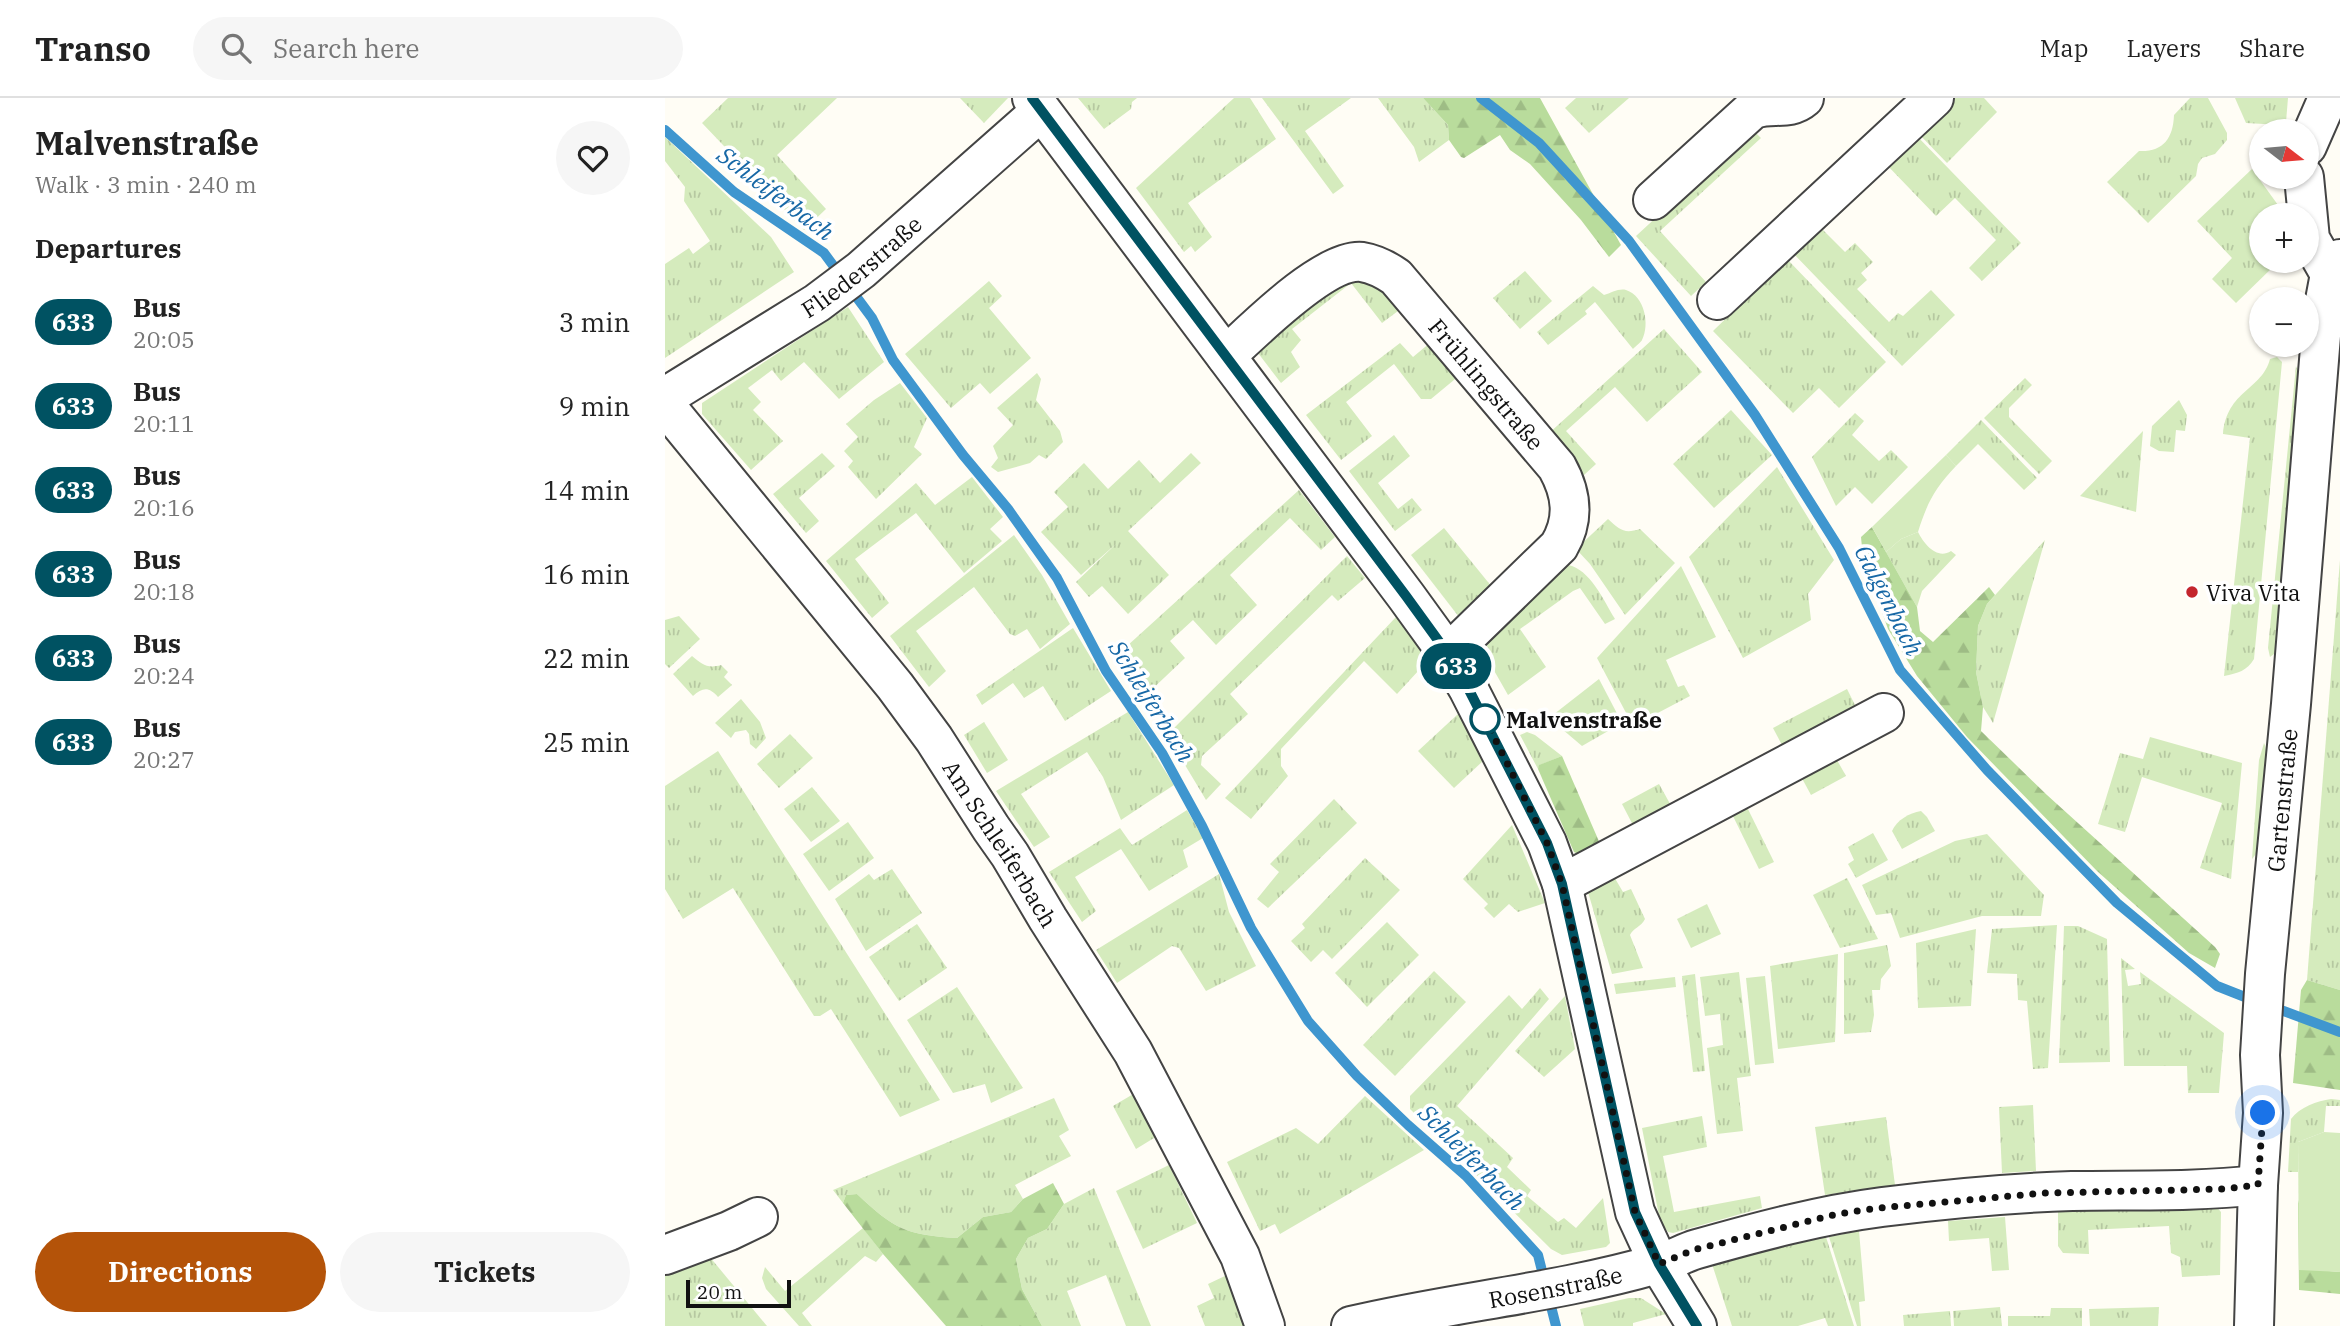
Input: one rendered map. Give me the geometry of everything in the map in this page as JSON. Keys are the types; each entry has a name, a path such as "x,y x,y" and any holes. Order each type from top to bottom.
{"street":[{"path":"1653,200 1752,110 1766,105 1793,105 1804,98"},
{"path":"1717,300 1934,98"},
{"path":"1036,105 1448,654 1513,771 1547,843 1562,884 1635,1212 1659,1264 1697,1326"},
{"name":"Fliederstraße","path":"665,397 817,303 861,270 1036,105"},
{"path":"2319,127 2332,107"},
{"name":"Gartenstraße","path":"2254,1326 2263,1113 2260,1055 2265,974 2291,704 2320,341 2335,267 2310,239 2305,189"},
{"name":"Frühlingstraße","path":"1226,356 1295,295 1329,271 1361,262 1384,269 1396,277 1556,467 1565,481 1571,506 1566,534 1559,547 1448,654"},
{"name":"Am Schleiferbach","path":"665,405 895,686 934,739 1010,855 1138,1061 1240,1256 1265,1326"},
{"path":"1562,884 1884,713"},
{"name":"Rosenstraße","path":"1351,1326 1578,1283 1659,1264 1693,1250 1837,1214 2045,1193 2223,1189 2258,1185"},
{"path":"665,1255 758,1217"}],"green space":[{"path":"728,98 837,98 777,155 826,209 804,230 702,123"},
{"path":"960,98 1008,98 984,123"},
{"path":"1078,98 1137,98 1132,102 1131,109 1104,129"},
{"path":"1234,98 1250,98 1276,139 1188,203 1212,237 1195,252 1191,246 1184,252 1136,188"},
{"path":"1262,98 1351,98 1305,131 1344,186 1333,194"},
{"path":"1378,98 1423,98 1448,125 1449,140 1419,162 1414,147"},
{"path":"1423,98 1540,98 1621,245 1609,257 1581,220 1530,164 1510,150 1500,135 1464,158 1461,157 1449,140 1448,125"},
{"path":"1576,98 1629,98 1589,133 1565,108"},
{"path":"1954,98 1984,98 1997,112 1947,163 1918,133"},
{"path":"2190,98 2208,98 2227,133 2227,140 2215,154 2202,158 2196,176 2148,223 2107,182 2139,151 2154,149 2165,142 2171,131 2174,115"},
{"path":"2235,98 2288,98 2286,119 2249,119 2249,123 2246,123"},
{"path":"1752,129 1761,138 1660,231 1706,282 1691,296 1636,236"},
{"path":"1915,134 2021,243 1982,281 1969,268 1996,240 1955,198 1936,216 1885,163"},
{"path":"665,137 771,237 794,272 665,358 665,264 689,248 693,254 710,241 684,201 685,187 665,161"},
{"path":"2249,172 2249,189 2266,189 2277,203 2249,203 2249,273 2267,273 2252,287 2249,287 2249,290 2236,303 2212,279 2232,258 2197,221"},
{"path":"1817,224 1845,252 1855,243 1873,262 1861,273 1867,280 1857,289 1889,322 1898,313 1903,316 1931,290 1955,315 1902,366 1790,250"},
{"path":"1787,259 1886,362 1839,408 1819,388 1793,413 1713,331"},
{"path":"1525,271 1552,301 1520,329 1493,298"},
{"path":"989,281 1002,296 989,308 1031,358 990,394 980,383 951,408 905,354"},
{"path":"1357,281 1389,292 1402,308 1382,323 1351,283 1292,329 1301,340 1291,352 1300,367 1281,383 1258,353 1265,339 1329,287"},
{"path":"1593,286 1604,295 1626,290 1638,298 1646,327 1642,340 1633,349 1595,302 1585,311 1587,314 1548,345 1537,332"},
{"path":"848,307 884,362 839,399 804,362 781,381 772,370 748,388 761,402 753,410 783,441 751,470 702,414 702,403"},
{"path":"1664,329 1702,372 1647,422 1615,387 1566,431 1596,464 1584,475 1547,435"},
{"path":"1431,342 1460,375 1431,399 1421,399 1394,364 1346,402 1372,436 1341,460 1306,415 1400,343 1413,357"},
{"path":"2277,357 2282,362 2254,659 2242,671 2224,676 2250,438 2223,434 2231,408 2260,378 2270,359"},
{"path":"2296,366 2300,376 2277,647 2270,657 2268,648"},
{"path":"1037,373 1041,379 1036,400 1060,431 1063,442 1046,459 1039,455 1030,463 998,472 991,467 998,458 993,446 1013,425 997,408"},
{"path":"2025,378 2032,385 2009,408 2009,417 2052,461 2039,474 1984,418"},
{"path":"900,383 927,418 914,447 922,454 876,499 848,467 853,461 844,451 858,437 846,424 874,400"},
{"path":"2179,400 2187,415 2185,431 2176,430 2174,452 2159,451 2150,446 2152,426"},
{"path":"1731,410 1772,455 1714,508 1673,464"},
{"path":"1855,413 1864,421 1852,435 1879,461 1891,450 1908,467 1872,504 1855,487 1836,506 1812,457"},
{"path":"1981,420 2037,478 2024,490 1978,444 1956,466 1946,455"},
{"path":"2143,431 2136,512 2080,496"},
{"path":"1394,435 1410,456 1378,483 1398,509 1412,498 1422,510 1395,531 1349,471"},
{"path":"822,453 835,466 799,498 819,521 806,533 773,494"},
{"path":"1191,453 1201,463 1128,531 1169,575 1128,614 1102,586 1089,597 1076,582 1117,543 1081,575 1041,532 1068,507 1054,492 1084,463 1108,489 1139,460 1160,483"},
{"path":"1946,455 1956,466 1933,496 1918,532 1901,539 1886,552 1872,527"},
{"path":"1777,467 1834,560 1808,594 1811,620 1743,658 1689,557"},
{"path":"972,477 1003,517 990,529 1002,541 964,573 916,513 855,559 889,603 872,618 826,561 916,483 935,505"},
{"path":"1299,490 1335,537 1321,550 1290,518 1230,575 1257,605 1216,645 1193,620 1170,641 1185,658 1145,696 1116,656"},
{"path":"1608,519 1623,530 1640,529 1675,563 1625,615 1590,564 1576,549"},
{"path":"1872,527 1917,607 1920,631 1933,642 1989,587 1995,595 1987,604 1978,626 1976,672 1983,707 1981,731 2047,795 2215,947 2220,954 2215,968 2189,953 2097,871 1967,737 1917,676 1888,629 1863,558 1861,537"},
{"path":"1444,528 1492,587 1459,617 1411,555"},
{"path":"1918,532 1927,546 1936,552 1941,554 1951,551 1956,555 1922,591 1917,607 1886,552 1901,539"},
{"path":"1014,535 1042,575 1070,624 1040,649 1027,629 1015,636 1010,634 974,587 916,631 946,671 929,687 890,636"},
{"path":"2045,540 1993,723 1983,707 1976,672 1978,626 1987,604"},
{"path":"1347,556 1365,578 1338,601 1332,595 1230,694 1248,714 1202,756 1201,765 1221,784 1206,800 1167,735"},
{"path":"2340,560 2340,990 2307,980"},
{"path":"1568,565 1590,579 1615,619 1605,624 1580,588 1573,591 1520,629 1546,667 1508,695 1484,653 1508,619"},
{"path":"1681,566 1716,637 1666,660 1678,687 1684,685 1690,696 1633,726 1597,658"},
{"path":"679,616 700,639 669,668 665,664 665,620"},
{"path":"1396,617 1431,657 1397,694 1364,661 1281,749 1281,766 1288,776 1251,819 1225,798"},
{"path":"1073,628 1111,691 1065,721 1043,686 1024,698 1013,683 982,705 976,695"},
{"path":"692,656 705,665 721,665 728,672 724,677 732,685 718,697 706,689 693,696 673,674"},
{"path":"1599,679 1622,723 1582,746 1549,718"},
{"path":"1847,689 1855,705 1782,745 1773,728"},
{"path":"741,699 760,722 766,738 756,749 750,744 746,730 735,732 731,738 715,723"},
{"path":"1128,712 1174,785 1121,820 1103,777 1087,752 1021,794 1050,837 1034,847 996,791"},
{"path":"1458,714 1483,761 1454,788 1418,751"},
{"path":"984,722 1008,760 987,773 964,735"},
{"path":"1527,732 1562,756 1540,765 1538,769 1520,735"},
{"path":"790,734 813,758 779,788 757,764"},
{"path":"2150,737 2242,763 2231,879 2200,868 2222,803 2142,777 2125,832 2098,824 2120,753 2143,759"},
{"path":"2264,743 2267,762 2264,811 2259,850 2252,859 2259,760"},
{"path":"718,751 940,1100 900,1117 831,1009 820,1016 814,1016 733,888 683,919 665,889 665,786"},
{"path":"1833,753 1846,776 1811,795 1798,771"},
{"path":"1562,756 1601,846 1578,854 1574,852 1538,769 1539,765"},
{"path":"1659,784 1673,809 1635,829 1622,804"},
{"path":"812,787 840,821 811,842 784,809"},
{"path":"1334,799 1357,823 1268,908 1257,899 1279,872 1270,864"},
{"path":"1744,801 1774,862 1759,869 1729,808"},
{"path":"1187,810 1203,838 1183,850 1188,867 1149,891 1121,849 1075,877 1096,911 1082,922 1049,872 1120,828 1132,845"},
{"path":"1921,811 1935,831 1902,849 1892,831 1904,818"},
{"path":"848,822 874,858 829,891 803,854"},
{"path":"1512,825 1545,903 1518,912 1509,904 1494,918 1484,908 1488,904 1463,879"},
{"path":"1873,833 1888,860 1856,878 1848,864 1854,860 1848,847"},
{"path":"1987,834 2044,895 2041,916 1982,916 1900,938 1891,913 1876,915 1862,885 1955,841"},
{"path":"1365,858 1400,890 1332,959 1323,950 1311,962 1291,941 1305,928 1302,924"},
{"path":"892,869 922,913 866,951 835,899 869,874 874,880"},
{"path":"1219,874 1229,912 1256,966 1206,991 1179,948 1172,946 1117,983 1096,950"},
{"path":"1613,875 1623,892 1631,889 1645,919 1630,935 1643,968 1612,974 1588,892"},
{"path":"1847,878 1878,939 1840,948 1813,895"},
{"path":"1707,904 1721,934 1691,948 1677,919"},
{"path":"1387,922 1419,955 1367,1007 1335,973"},
{"path":"917,924 947,968 899,1001 869,957"},
{"path":"2057,925 2048,1068 2033,1069 2027,1001 2018,1000 2017,974 1987,973 1992,929"},
{"path":"2064,926 2078,926 2107,939 2110,1062 2059,1063"},
{"path":"1976,929 1971,1006 1918,1008 1916,943"},
{"path":"1887,945 1891,966 1881,979 1880,990 1872,990 1874,1015 1871,1032 1844,1034 1844,953"},
{"path":"1838,954 1835,1042 1778,1049 1770,966"},
{"path":"2121,958 2135,969 2125,970 2128,986 2141,984 2140,972 2224,1033 2219,1093 2188,1093 2187,1066 2124,1066"},
{"path":"1434,971 1466,1002 1395,1076 1363,1045"},
{"path":"1739,972 1751,1076 1737,1078 1743,1131 1717,1134 1707,1048 1723,1045 1720,1014 1705,1016 1700,977"},
{"path":"1695,974 1705,1071 1693,1072 1682,976"},
{"path":"1765,976 1774,1063 1755,1065 1746,978"},
{"path":"1675,977 1676,987 1616,994 1614,984"},
{"path":"2307,980 2340,990 2340,1090 2293,1083 2301,990"},
{"path":"957,987 1023,1088 991,1103 985,1084 953,1093 907,1020"},
{"path":"1540,988 1549,999 1457,1106 1513,1158 1507,1167 1531,1190 1527,1196 1558,1222 1564,1218 1576,1228 1603,1198 1610,1243 1606,1247 1562,1255 1551,1249 1410,1109 1410,1096 1509,995 1522,1009"},
{"path":"1565,996 1575,1049 1544,1077 1515,1051"},
{"path":"1135,1093 1156,1130 1154,1138 1136,1149 1113,1106"},
{"path":"1365,1096 1424,1150 1280,1234 1275,1224 1260,1231 1227,1162 1296,1128 1318,1144"},
{"path":"1054,1098 1069,1130 1059,1136 1071,1156 1015,1185 1023,1199 1011,1212 983,1217 957,1238 925,1235 902,1228 891,1223 857,1194 846,1195 843,1203 833,1190"},
{"path":"2331,1099 2340,1100 2340,1106 2326,1106 2324,1132 2298,1142 2298,1172 2288,1172 2291,1119 2309,1105"},
{"path":"2033,1105 2036,1171 2002,1173 1999,1107"},
{"path":"1702,1116 1707,1147 1663,1156 1674,1212 1760,1196 1762,1208 1673,1233 1668,1232 1660,1221 1642,1128"},
{"path":"1886,1117 1895,1185 1825,1195 1815,1127"},
{"path":"2324,1132 2340,1133 2340,1272 2299,1270 2298,1142"},
{"path":"1169,1165 1197,1223 1143,1249 1116,1191"},
{"path":"1053,1183 1064,1204 1047,1229 1028,1238 1016,1259 1022,1289 1042,1326 946,1326 843,1203 846,1195 857,1194 891,1223 902,1228 925,1235 957,1238 983,1217 1011,1212 1023,1199"},
{"path":"1094,1188 1151,1326 1126,1326 1106,1275 1067,1291 1081,1326 1042,1326 1022,1289 1016,1259 1028,1238 1047,1229 1064,1204"},
{"path":"2298,1200 2318,1270 2340,1272 2340,1294 2299,1290"},
{"path":"2215,1205 2221,1212 2220,1275 2182,1277 2180,1257 2171,1253 2169,1226 2088,1230 2089,1254 2063,1253 2058,1246 2058,1206"},
{"path":"2005,1217 2009,1270 1992,1271 1989,1238 1949,1241 1948,1221"},
{"path":"863,1228 883,1254 876,1262 865,1256 802,1313 812,1326 799,1326 766,1289 762,1278 765,1267 785,1291"},
{"path":"1859,1231 1865,1301 1859,1302 1861,1326 1857,1326 1829,1237"},
{"path":"1826,1237 1854,1326 1828,1326 1825,1318 1798,1326 1732,1326 1712,1264"},
{"path":"709,1256 767,1326 665,1326 665,1275"},
{"path":"1227,1275 1247,1323 1244,1326 1205,1326 1197,1306 1214,1298 1208,1284"},
{"path":"1629,1298 1641,1298 1666,1314 1633,1323 1633,1326 1584,1326 1580,1309"},
{"path":"2000,1307 2002,1326 1954,1326 1953,1311"},
{"path":"2159,1307 2158,1326 2090,1326 2089,1309"},
{"path":"2051,1308 2082,1308 2082,1326 2008,1326 2008,1316 2050,1316"},
{"path":"1950,1311 1951,1326 1904,1326 1903,1315"}],"waterway":[{"name":"Galgenbach","path":"1481,98 1539,143 1629,241 1755,415 1839,548 1900,670 1987,770 2117,903 2217,986 2255,1001"},
{"name":"Schleiferbach","path":"665,130 734,192 824,253 872,318 893,360 963,455 1008,509 1057,578 1106,671 1162,753 1202,826 1251,928 1308,1021 1357,1076 1466,1176 1538,1255 1556,1326"},
{"name":"Galgenbach","path":"2270,1006 2340,1032"}],"bus line":[{"name":"633","path":"1032,98 1448,654 1513,771 1547,843 1562,884 1635,1212 1659,1264 1697,1326"}],"place":[{"name":"Viva Vita","path":"2192,592"},
{"name":"Malvenstraße","path":"1485,719"}],"route":[{"path":"1485,719 1547,843 1562,884 1635,1212 1659,1264 1693,1250 1837,1214 1907,1204 2074,1191 2223,1189 2258,1185 2263,1113"}]}
